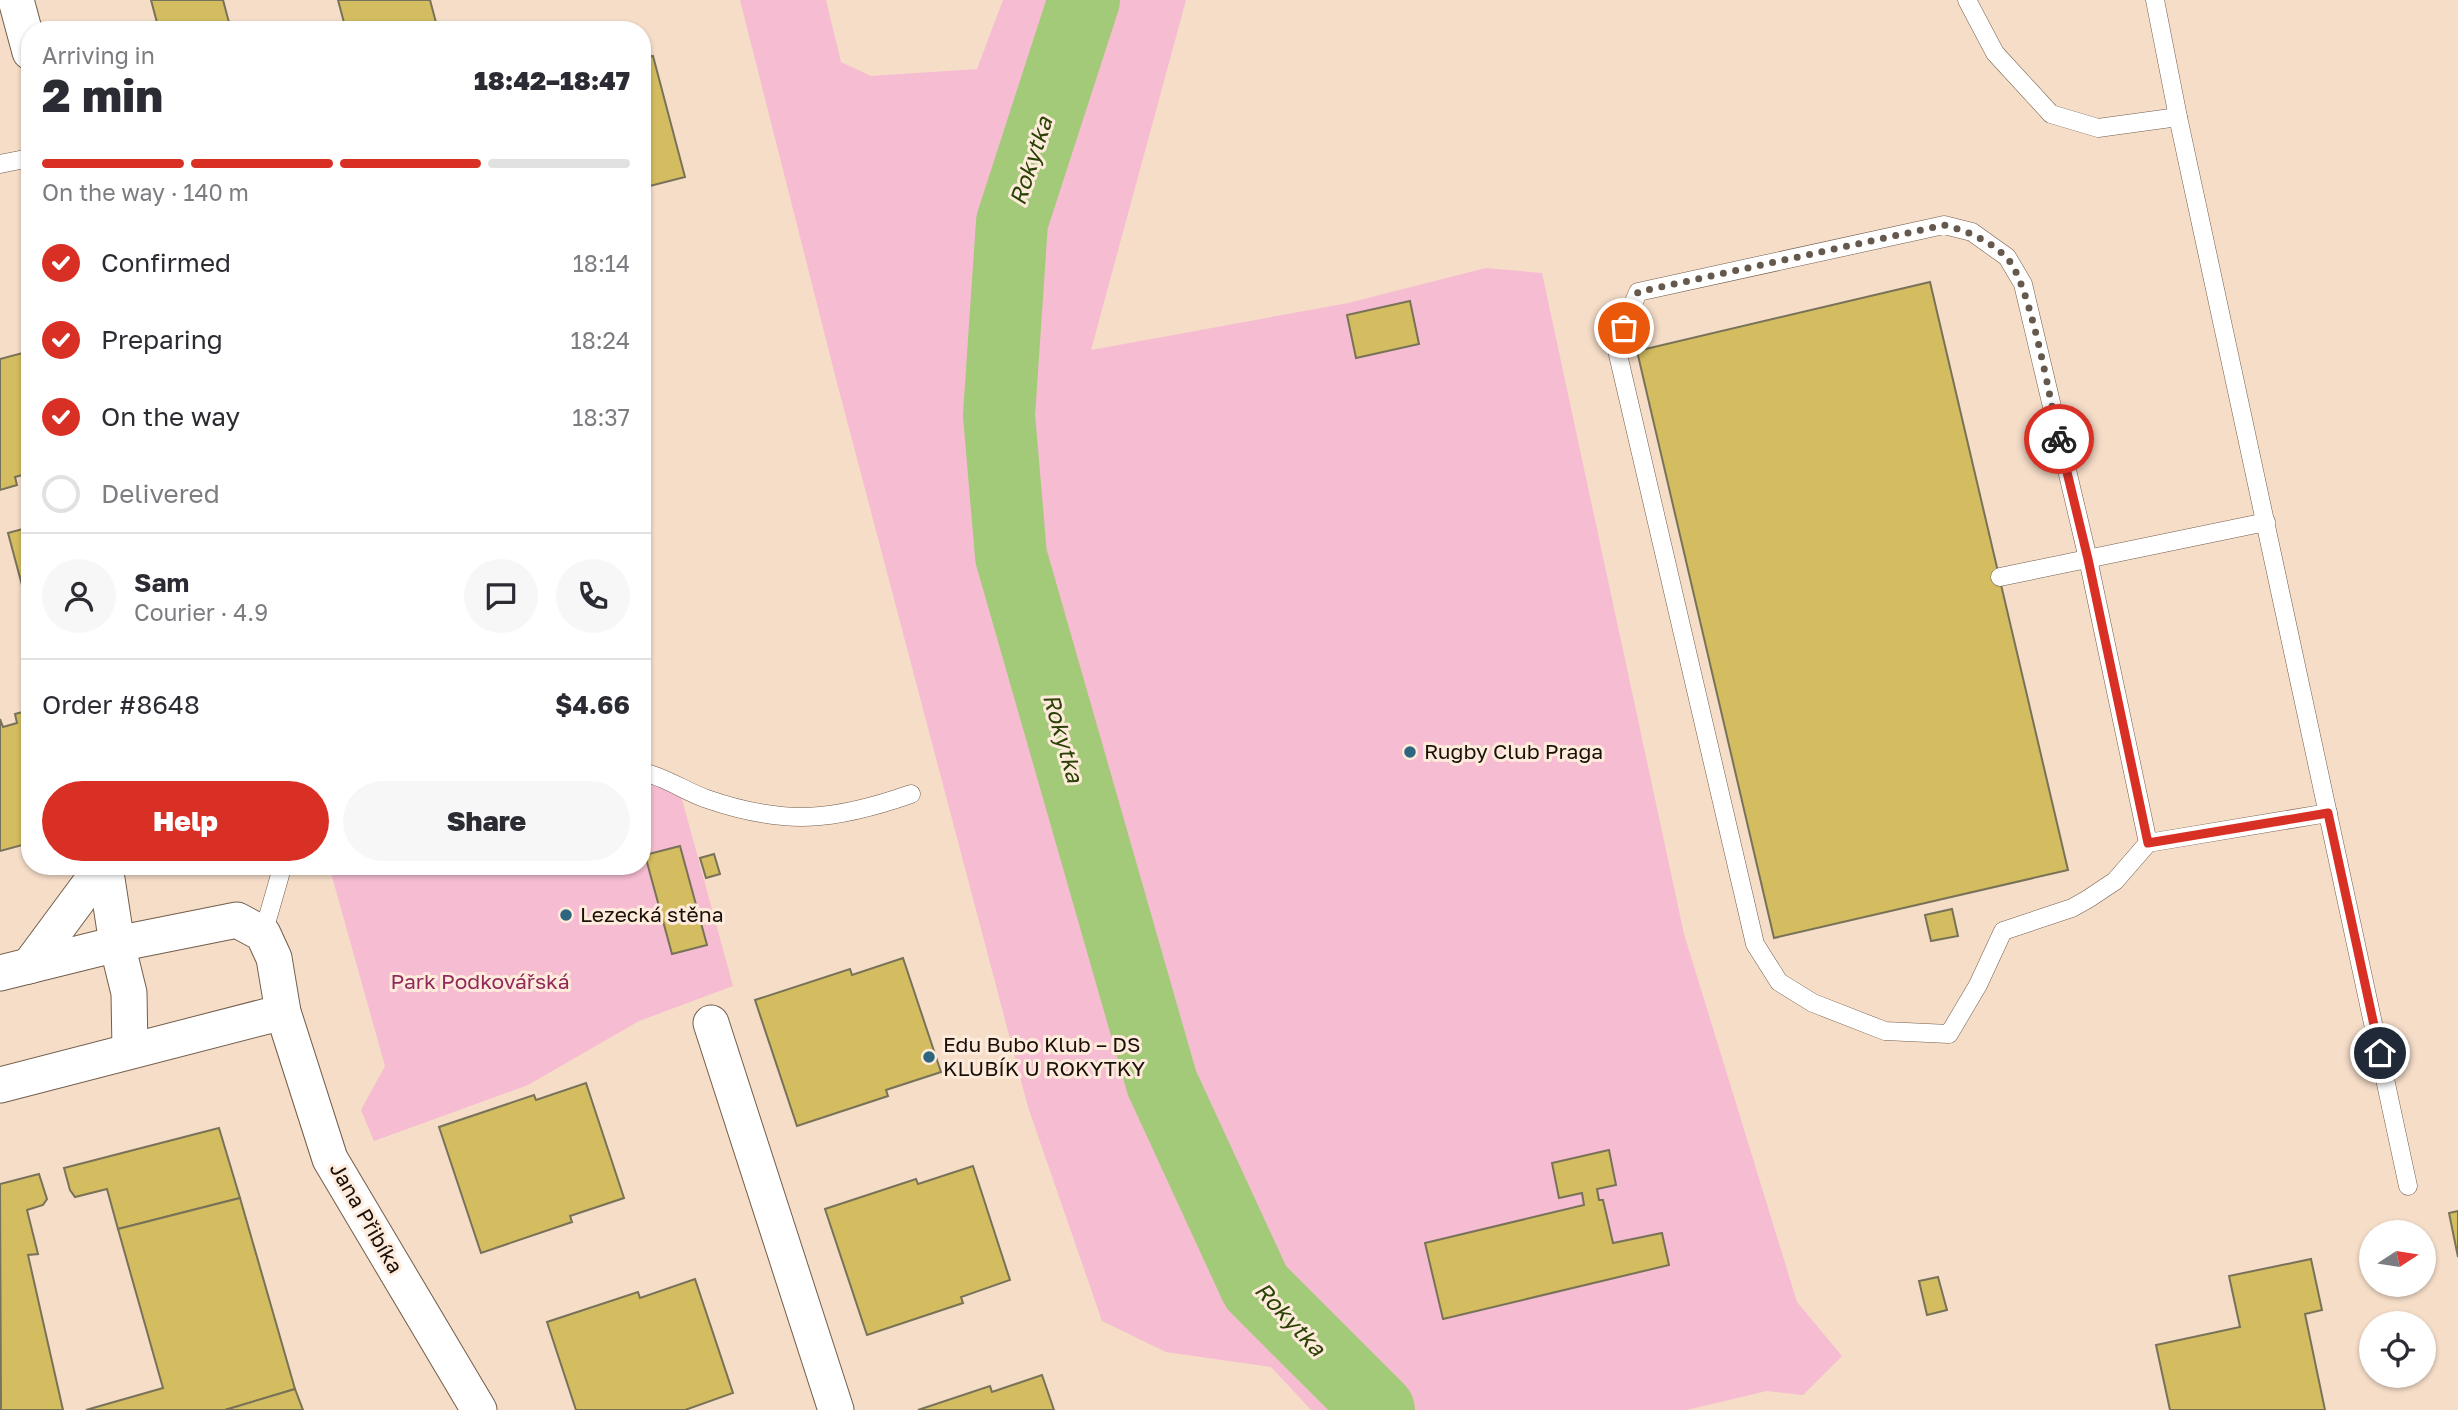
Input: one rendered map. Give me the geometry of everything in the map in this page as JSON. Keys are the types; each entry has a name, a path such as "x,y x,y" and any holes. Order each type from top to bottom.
{"street":[{"path":"16,0 22,21"},
{"path":"14,969 96,875"},
{"path":"106,875 128,993 130,1050"},
{"path":"14,969 117,944 237,920 263,934"},
{"name":"Jana Přibíka","path":"263,934 274,958 283,1012 330,1160 479,1410"},
{"path":"0,1084 283,1012"},
{"path":"710,1023 836,1410"}],"lane":[{"path":"1967,0 1995,52 2052,114 2098,128 2178,117"},
{"path":"2155,0 2408,1186"},
{"path":"0,164 21,160"},
{"path":"2148,843 2088,559 2023,284 2007,257 1972,232 1944,225 1638,292 1616,346 1755,944 1779,982 1813,1003 1885,1031 1949,1034 1979,985 2003,931 2080,904 2115,881 2148,843 2328,813"},
{"path":"2000,577 2266,522"},
{"path":"651,776 730,807 790,818 846,814 911,794"},
{"path":"263,934 280,875"}],"green space":[{"path":"740,0 826,0 841,62 871,76 977,69 1003,0 1186,0 1091,350 1348,303 1486,268 1542,273 1684,934 1797,1302 1842,1356 1803,1395 1767,1391 1686,1410 1336,1410 1287,1360 1334,1410 1311,1410 1271,1367 1166,1352 1102,1321 1028,1107 836,379"},
{"name":"Park Podkovářská","path":"676,777 733,986 639,1021 528,1085 374,1141 361,1110 385,1066 332,875 651,875 651,784"}],"building":[{"path":"151,0 223,0 229,21 157,21"},
{"path":"338,0 430,0 436,21 344,21"},
{"path":"651,56 685,177 651,186"},
{"path":"1930,282 2068,870 1774,938 1637,351"},
{"path":"1410,301 1419,344 1356,358 1347,315"},
{"path":"21,353 21,475 15,477 17,485 0,490 0,359"},
{"path":"21,529 21,581 8,533"},
{"path":"21,712 21,845 0,851 0,719 3,727 17,723 15,714"},
{"path":"680,846 707,945 672,954 650,875 651,853"},
{"path":"714,854 720,874 706,878 700,858"},
{"path":"1952,909 1958,936 1931,941 1925,915"},
{"path":"903,958 941,1072 886,1090 888,1096 797,1126 755,1000 850,969 852,975"},
{"path":"586,1083 624,1198 570,1216 572,1222 481,1253 439,1127 534,1095 536,1100"},
{"path":"219,1128 240,1198 118,1229 107,1189 75,1197 70,1190 64,1168"},
{"path":"1609,1150 1616,1185 1597,1189 1599,1200 1603,1200 1613,1243 1662,1233 1669,1265 1443,1319 1425,1243 1584,1205 1582,1193 1559,1198 1552,1163"},
{"path":"973,1166 1010,1280 961,1297 963,1303 867,1335 825,1209 916,1179 918,1184"},
{"path":"39,1174 47,1199 43,1205 27,1210 38,1254 28,1255 63,1410 1,1410 0,1184"},
{"path":"240,1198 295,1389 225,1410 86,1410 163,1388 118,1229"},
{"path":"2458,1211 2458,1257 2449,1213"},
{"path":"2311,1259 2322,1310 2305,1314 2325,1410 2170,1410 2156,1345 2240,1327 2229,1276"},
{"path":"1938,1277 1947,1310 1927,1315 1919,1281"},
{"path":"695,1279 733,1393 685,1410 576,1410 547,1322 638,1292 640,1298"},
{"path":"1042,1375 1054,1410 918,1410 990,1386 992,1392"},
{"path":"295,1389 303,1410 225,1410"}],"waterway":[{"name":"Rokytka","path":"1084,0 1012,222 999,415 1011,556 1162,1083 1256,1287 1379,1410"}],"way so far":[{"path":"1624,328 1638,292 1944,225 1972,232 2007,257 2023,284 2059,439"}],"place":[{"name":"Rugby Club Praga","path":"1410,752"},
{"name":"Lezecká stěna","path":"566,915"},
{"name":"Edu Bubo Klub – DS KLUBÍK U ROKYTKY","path":"929,1057"}],"route":[{"path":"2059,439 2088,559 2148,843 2328,813 2380,1053"}]}
